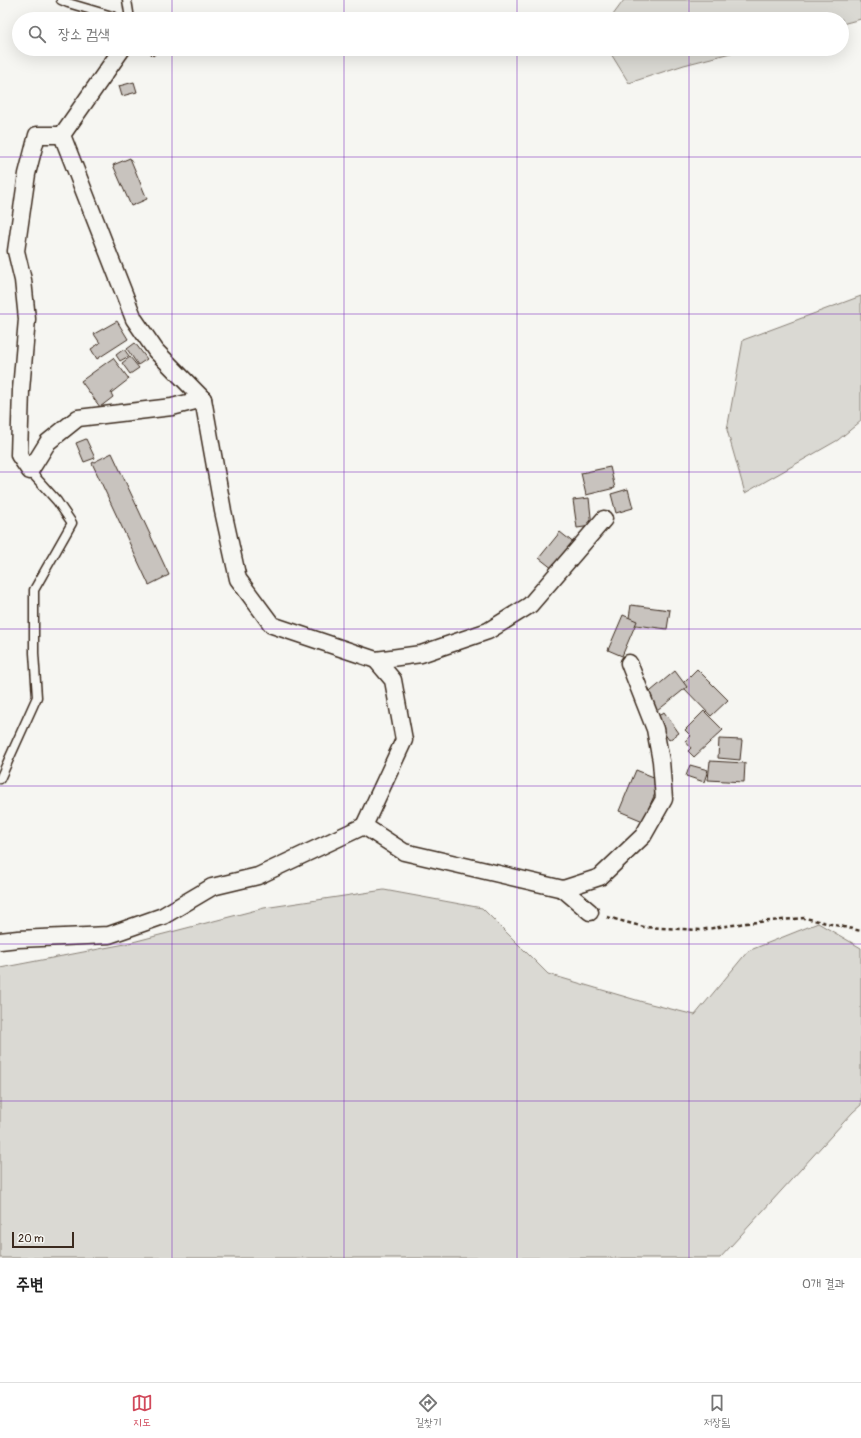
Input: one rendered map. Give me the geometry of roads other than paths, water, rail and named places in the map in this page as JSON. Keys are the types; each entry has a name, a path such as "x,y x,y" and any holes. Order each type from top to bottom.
{"street":[{"path":"62,135 117,56"},
{"path":"62,135 36,135 27,174 16,251 23,280 27,319 19,454 30,471 48,442 78,418 172,407 203,399"},
{"path":"62,135 134,319 156,351 203,399 223,512 238,580 272,625 376,660 421,654 488,631 530,605 604,519"},
{"path":"0,941 18,938 109,935 163,916 212,887 258,876 364,826 404,740 393,680 376,660"},
{"path":"563,889 600,877 643,836 664,799 661,761 655,729 629,663"},
{"path":"364,826 404,852 563,889 590,912"}],"lane":[{"path":"61,0 98,12"},
{"path":"127,0 129,12"},
{"path":"0,779 37,696 34,653 34,590 72,523 57,502 30,471"}]}
